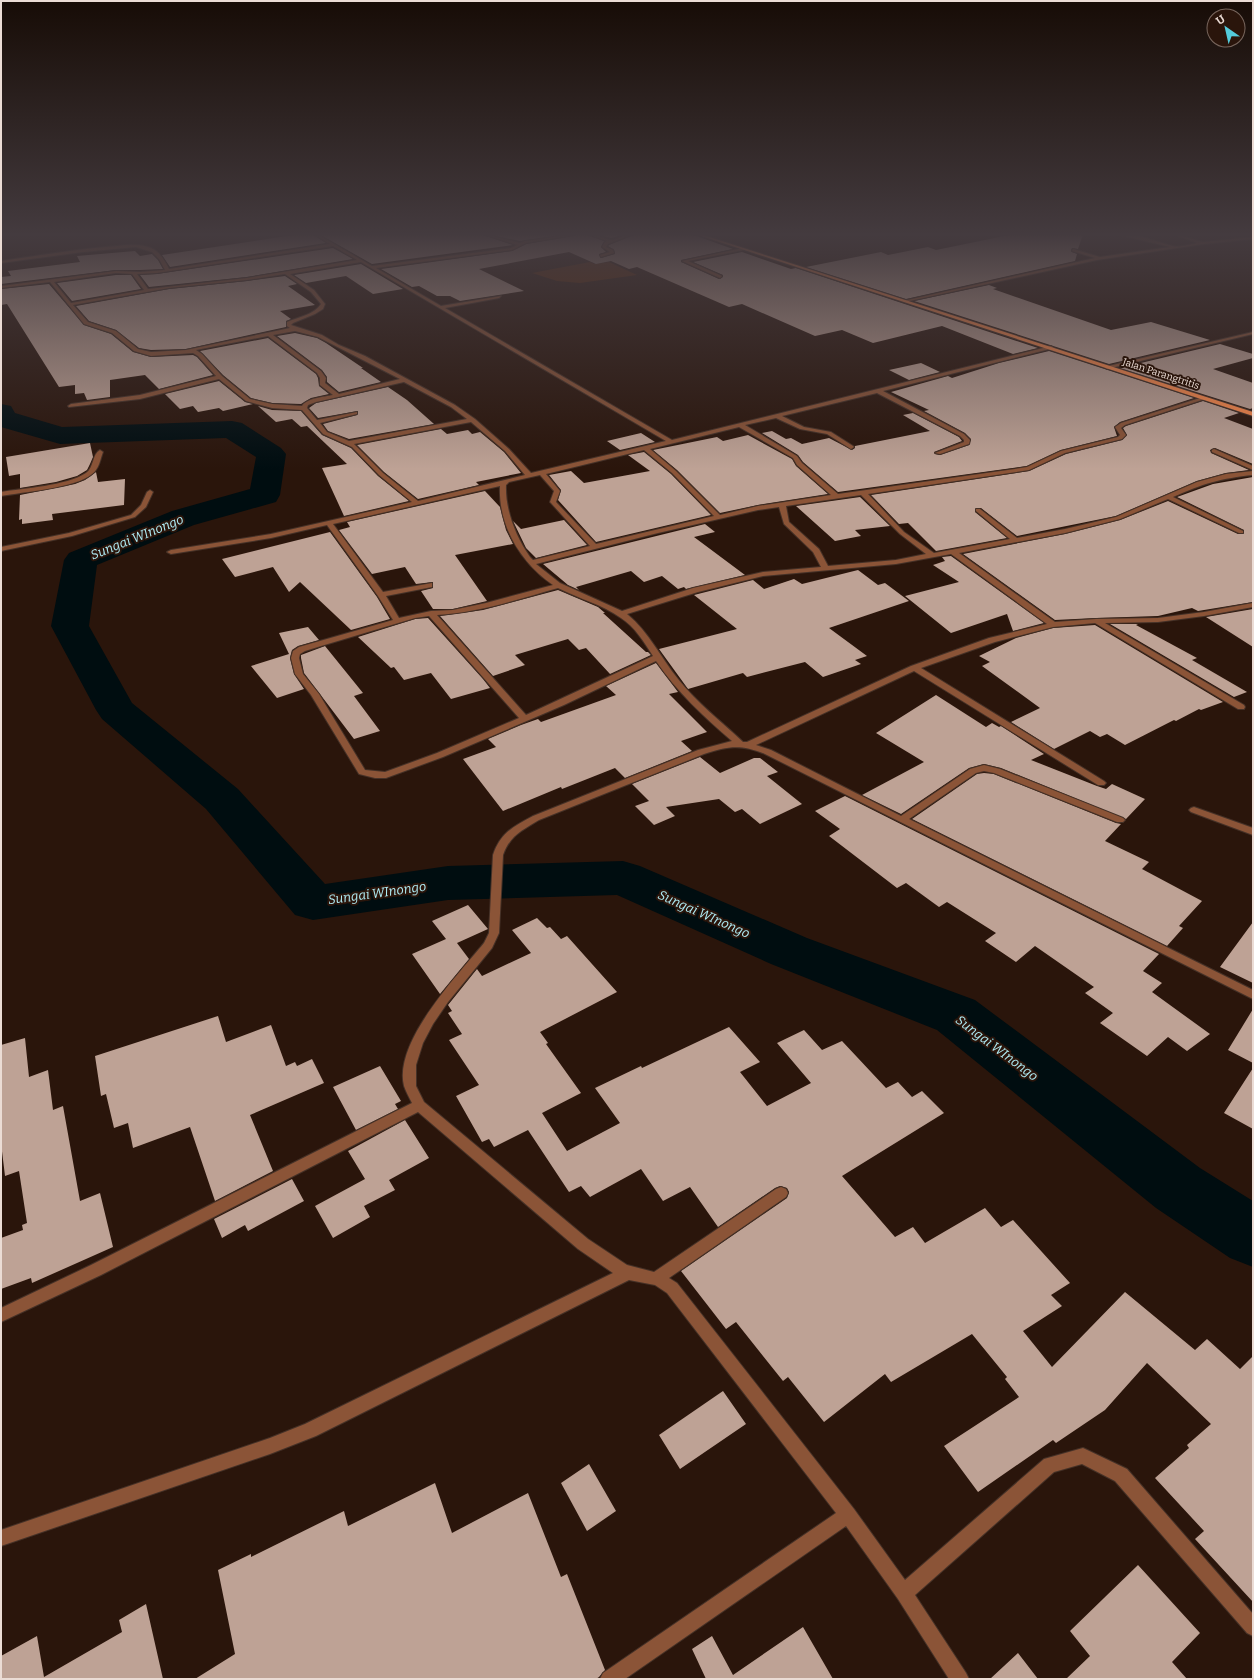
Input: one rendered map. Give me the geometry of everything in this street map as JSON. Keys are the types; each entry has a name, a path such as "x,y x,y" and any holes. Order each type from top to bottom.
{"main road":[{"name":"Jalan Parangtritis","path":"940,312 1253,414"}],"street":[{"path":"78,312 86,323 114,332 130,346 141,352 159,354 189,350 295,329"},
{"path":"315,312 289,323 289,326 320,336 337,346 372,361 453,406 507,450 529,475"},
{"path":"449,312 671,442"},
{"path":"1107,367 1253,333"},
{"path":"269,334 319,372 323,378 322,384 337,395"},
{"path":"171,552 264,537 504,483 541,472 671,442 1051,348"},
{"path":"189,350 197,352 220,377 240,395 254,403 304,408"},
{"path":"72,406 140,397 220,377"},
{"path":"304,408 309,402 405,380"},
{"path":"878,391 962,435 967,440 967,443 938,453"},
{"path":"531,563 719,517 782,504 1002,474 1029,468 1054,455 1120,438 1123,435 1118,428 1123,424 1205,398"},
{"path":"304,408 314,422 330,436 349,443 358,449 381,474 416,503"},
{"path":"314,422 355,413"},
{"path":"777,416 802,428 829,433 851,447"},
{"path":"349,443 472,420"},
{"path":"740,425 795,457 799,464 837,497"},
{"path":"645,448 674,472 719,517"},
{"path":"1214,451 1253,468"},
{"path":"1,494 64,483 83,477 90,474 95,468 100,452"},
{"path":"541,472 557,491 553,502 595,547"},
{"path":"620,614 682,594 740,579 782,571 896,562 1102,523 1132,512 1199,483 1214,479 1253,473"},
{"path":"504,483 502,491 510,526 515,539 531,563 541,573 559,586 609,607 630,620 698,707 743,744 794,766 903,819 1253,995"},
{"path":"1,549 70,534 133,516 144,506 150,492"},
{"path":"863,493 902,533 933,556"},
{"path":"1167,496 1241,532"},
{"path":"782,504 786,523 816,552 825,568"},
{"path":"978,510 1016,540"},
{"path":"329,523 382,595 397,620"},
{"path":"953,552 1053,625"},
{"path":"382,595 429,585"},
{"path":"559,586 487,605 453,612 431,612 397,620 302,649 296,653 295,658 299,674 316,694 362,772 375,775 386,775 440,755 561,703 658,657"},
{"path":"960,1679 904,1593 848,1515 672,1288 656,1278 628,1273 598,1255 583,1244 419,1105 412,1092 409,1072 416,1043 428,1021 488,945 494,933 498,855 506,838 513,831 536,818 701,752 728,745 743,744 914,668 986,642 1053,625 1096,621 1158,620 1204,614 1253,605"},
{"path":"431,612 524,718"},
{"path":"1096,621 1241,707"},
{"path":"914,668 1101,783"},
{"path":"903,819 965,776 979,768 984,768 997,771 1120,820"},
{"path":"1194,810 1253,832"},
{"path":"1,1315 96,1270 419,1105"},
{"path":"656,1278 781,1193"},
{"path":"1,1538 270,1446 310,1430 628,1273"},
{"path":"904,1593 1050,1465 1083,1456 1121,1475 1253,1628"},
{"path":"609,1679 848,1515"}],"building":[{"path":"12,312 73,312 84,325 111,334 133,352 151,357 193,355 197,357 213,375 159,389 145,375 110,380 110,397 87,400 84,393 75,394 75,385 59,387"},
{"path":"82,312 282,312 291,319 286,321 286,327 186,349 151,350 139,348 116,330 89,321"},
{"path":"761,312 930,312 1038,348 1013,354 942,326 873,343 842,330 815,336"},
{"path":"949,312 1060,312 1111,330 1151,322 1210,340 1109,364"},
{"path":"295,333 317,338 326,343 381,382 339,392 327,382 327,377 322,370 277,336"},
{"path":"268,338 316,374 319,386 329,394 311,398 301,404 272,403 251,398 223,375 200,351"},
{"path":"1220,344 1253,354 1253,358 1213,369 1253,383 1253,408 1250,409 1120,368"},
{"path":"1049,351 1194,398 1120,422 1114,427 1117,436 1061,450 1027,466 838,492 803,462 798,455 762,433 772,431 786,439 791,438 802,444 829,438 852,450 855,446 930,431 903,415 913,413 959,437 962,441 934,452 935,454 940,455 969,445 971,439 965,433 924,411 929,410 891,392 948,376 952,378 999,363"},
{"path":"921,363 940,372 909,380 889,370"},
{"path":"219,381 245,402 253,404 223,411 219,408 198,412 193,406 180,409 165,394"},
{"path":"388,387 407,400 434,424 349,439 328,431 323,424 357,415 358,411 318,418 309,408 316,403"},
{"path":"1203,401 1239,413 1224,418 1253,429 1253,464 1215,448 1210,450 1211,453 1249,470 1226,473 1197,481 1116,516 1017,536 981,508 976,508 975,512 1007,538 936,551 908,523 899,524 871,495 1029,471 1066,454 1122,440 1127,435 1123,428 1126,426"},
{"path":"258,406 272,410 301,411 322,435 351,448 378,476 409,501 344,516 322,468 347,464 307,426 301,427 292,419 276,422"},
{"path":"441,429 447,434 468,430 472,434 480,432 504,452 521,473 476,482 479,485 418,499 384,472 357,445"},
{"path":"641,433 655,442 620,450 607,441"},
{"path":"748,435 792,459 796,466 828,494 758,505 720,513 677,470 653,450 717,437 723,441"},
{"path":"90,443 93,457 87,470 77,476 56,482 20,488 20,474 9,476 6,457"},
{"path":"644,452 671,474 711,515 596,542 558,500 561,490 549,475 571,471 584,483 650,471 628,455"},
{"path":"96,472 98,482 125,479 124,505 52,514 53,520 22,524 22,519 19,520 20,495 75,484 85,480"},
{"path":"1253,477 1253,602 1198,611 1192,608 1158,616 1055,620 963,554 1065,534 1120,520 1168,501 1238,534 1243,534 1244,530 1177,497 1213,484"},
{"path":"485,491 500,507 506,530 513,544 455,555 487,601 453,609 433,609 421,591 433,588 433,582 416,584 405,567 372,574 339,530 350,527 347,522"},
{"path":"860,497 890,526 855,530 861,536 835,541 796,506"},
{"path":"564,520 587,545 536,558 526,548 513,521 521,529"},
{"path":"705,524 715,532 694,537 745,575 686,589 684,587 678,589 662,576 644,582 631,571 576,587 579,590 568,585 543,564"},
{"path":"330,532 377,597 390,619 351,630 300,582 289,592 273,567 235,577 222,559"},
{"path":"951,556 1044,623 1013,631 1007,614 951,633 905,596 959,582 933,565 945,561 942,557"},
{"path":"858,570 878,585 885,583 909,601 829,628 867,656 855,660 861,664 823,677 805,662 747,677 743,673 688,689 659,649 737,629 694,595 753,580 764,589 794,579 802,584"},
{"path":"558,590 598,607 651,655 610,674 586,648 579,650 568,639 515,655 525,665 493,676 440,616 483,610"},
{"path":"1253,609 1253,647 1206,617"},
{"path":"428,618 490,688 451,699 431,673 404,680 394,667 391,668 358,637 415,619"},
{"path":"1110,624 1138,624 1136,625 1197,658 1192,660 1247,692 1234,697"},
{"path":"1095,625 1223,702 1201,710 1199,709 1125,745 1107,734 1100,737 1090,731 1054,749 1011,722 1040,708 982,666 990,662 979,656 1016,638 1053,628"},
{"path":"308,627 319,640 298,646 292,650 290,658 294,674 304,689 277,698 251,666 289,654 279,633"},
{"path":"325,646 363,693 354,696 380,731 354,739 304,673 301,655"},
{"path":"656,663 678,692 669,694 707,732 681,741 692,751 625,778 615,768 562,789 561,787 503,811 463,759 496,747 488,739 521,725 538,719 541,722 616,695 606,686"},
{"path":"936,695 986,727 992,723 999,727 1001,726 1044,754 1031,760 1106,789 1112,784 1145,799 1126,819 1001,768 984,764 969,768 901,814 862,795 924,762 876,733"},
{"path":"700,757 720,773 754,758 760,758 778,772 767,776 802,804 760,824 742,809 735,812 719,799 666,807 675,816 654,825 635,806 649,801 632,784"},
{"path":"977,774 994,774 1121,824 1105,841 1149,862 1142,869 1202,901 1179,926 1183,928 1167,946 912,819"},
{"path":"845,796 1159,954 1143,971 1162,983 1152,992 1210,1034 1187,1051 1168,1037 1147,1056 1100,1023 1113,1013 1085,993 1094,987 1035,946 1016,962 985,941 996,933 947,902 939,907 906,883 897,888 829,836 840,829 815,811"},
{"path":"468,905 488,929 457,943 469,959 440,994 412,954 446,939 432,921"},
{"path":"537,918 547,928 550,927 561,939 567,936 617,992 540,1032 548,1043 546,1044 581,1093 542,1113 567,1151 620,1123 595,1088 641,1066 642,1068 729,1027 760,1062 740,1072 767,1106 811,1083 777,1043 804,1030 822,1050 842,1041 886,1088 898,1082 912,1097 922,1091 944,1113 842,1176 895,1237 913,1227 925,1243 985,1208 1001,1227 1013,1220 1070,1283 1051,1295 1062,1306 1023,1331 1052,1367 1125,1292 1195,1350 1207,1339 1240,1369 1253,1356 1253,1602 1195,1539 1204,1531 1155,1478 1189,1448 1187,1445 1211,1424 1147,1363 1105,1410 1056,1443 1053,1440 978,1492 944,1446 1019,1397 1005,1379 1007,1377 972,1334 891,1382 885,1374 824,1422 788,1377 783,1381 736,1322 726,1329 681,1271 787,1198 789,1192 787,1188 780,1186 775,1188 718,1227 690,1187 663,1201 641,1169 590,1197 581,1186 569,1192 528,1130 494,1147 489,1139 482,1142 456,1096 479,1085 449,1040 462,1034 448,1013 452,1011 448,1005 477,969 482,976 531,953 512,930"},
{"path":"1253,922 1253,983 1220,967"},
{"path":"1253,1009 1253,1063 1228,1050"},
{"path":"218,1016 226,1042 271,1025 286,1066 295,1062 297,1066 312,1059 324,1083 250,1115 273,1171 215,1201 190,1127 133,1148 128,1123 114,1128 106,1094 101,1096 95,1056"},
{"path":"25,1038 29,1077 48,1070 53,1110 63,1106 80,1201 100,1193 113,1247 32,1283 31,1278 1,1289 1,1238 23,1230 22,1225 27,1223 19,1171 5,1176 1,1143 1,1045"},
{"path":"380,1066 401,1101 395,1104 398,1109 356,1130 333,1087"},
{"path":"1253,1068 1253,1129 1224,1113"},
{"path":"405,1120 429,1158 389,1180 395,1190 364,1206 370,1217 333,1238 315,1206 365,1179 348,1151"},
{"path":"292,1179 304,1201 248,1231 245,1225 222,1238 214,1219"},
{"path":"723,1391 746,1424 680,1469 659,1435"},
{"path":"589,1464 616,1511 587,1531 561,1483"},
{"path":"435,1483 452,1533 528,1493 561,1577 567,1574 605,1670 599,1677 596,1679 195,1679 235,1654 218,1570 251,1554 251,1557 344,1511 348,1526"},
{"path":"1138,1565 1200,1633 1172,1662 1187,1679 1066,1679 1090,1656 1070,1631"},
{"path":"146,1604 163,1679 1,1679 1,1656 37,1636 44,1677 122,1632 119,1620"},
{"path":"803,1627 833,1679 706,1679 692,1649 712,1636 733,1675"},
{"path":"1018,1653 1038,1679 990,1679"}],"waterway":[{"name":"Sungai WInongo","path":"1,412 2,418 60,436 232,429 271,454 265,495 183,518 81,560 70,626 116,710 222,799 313,903 448,883 623,878 789,951 956,1015 1178,1188 1253,1237"}]}
